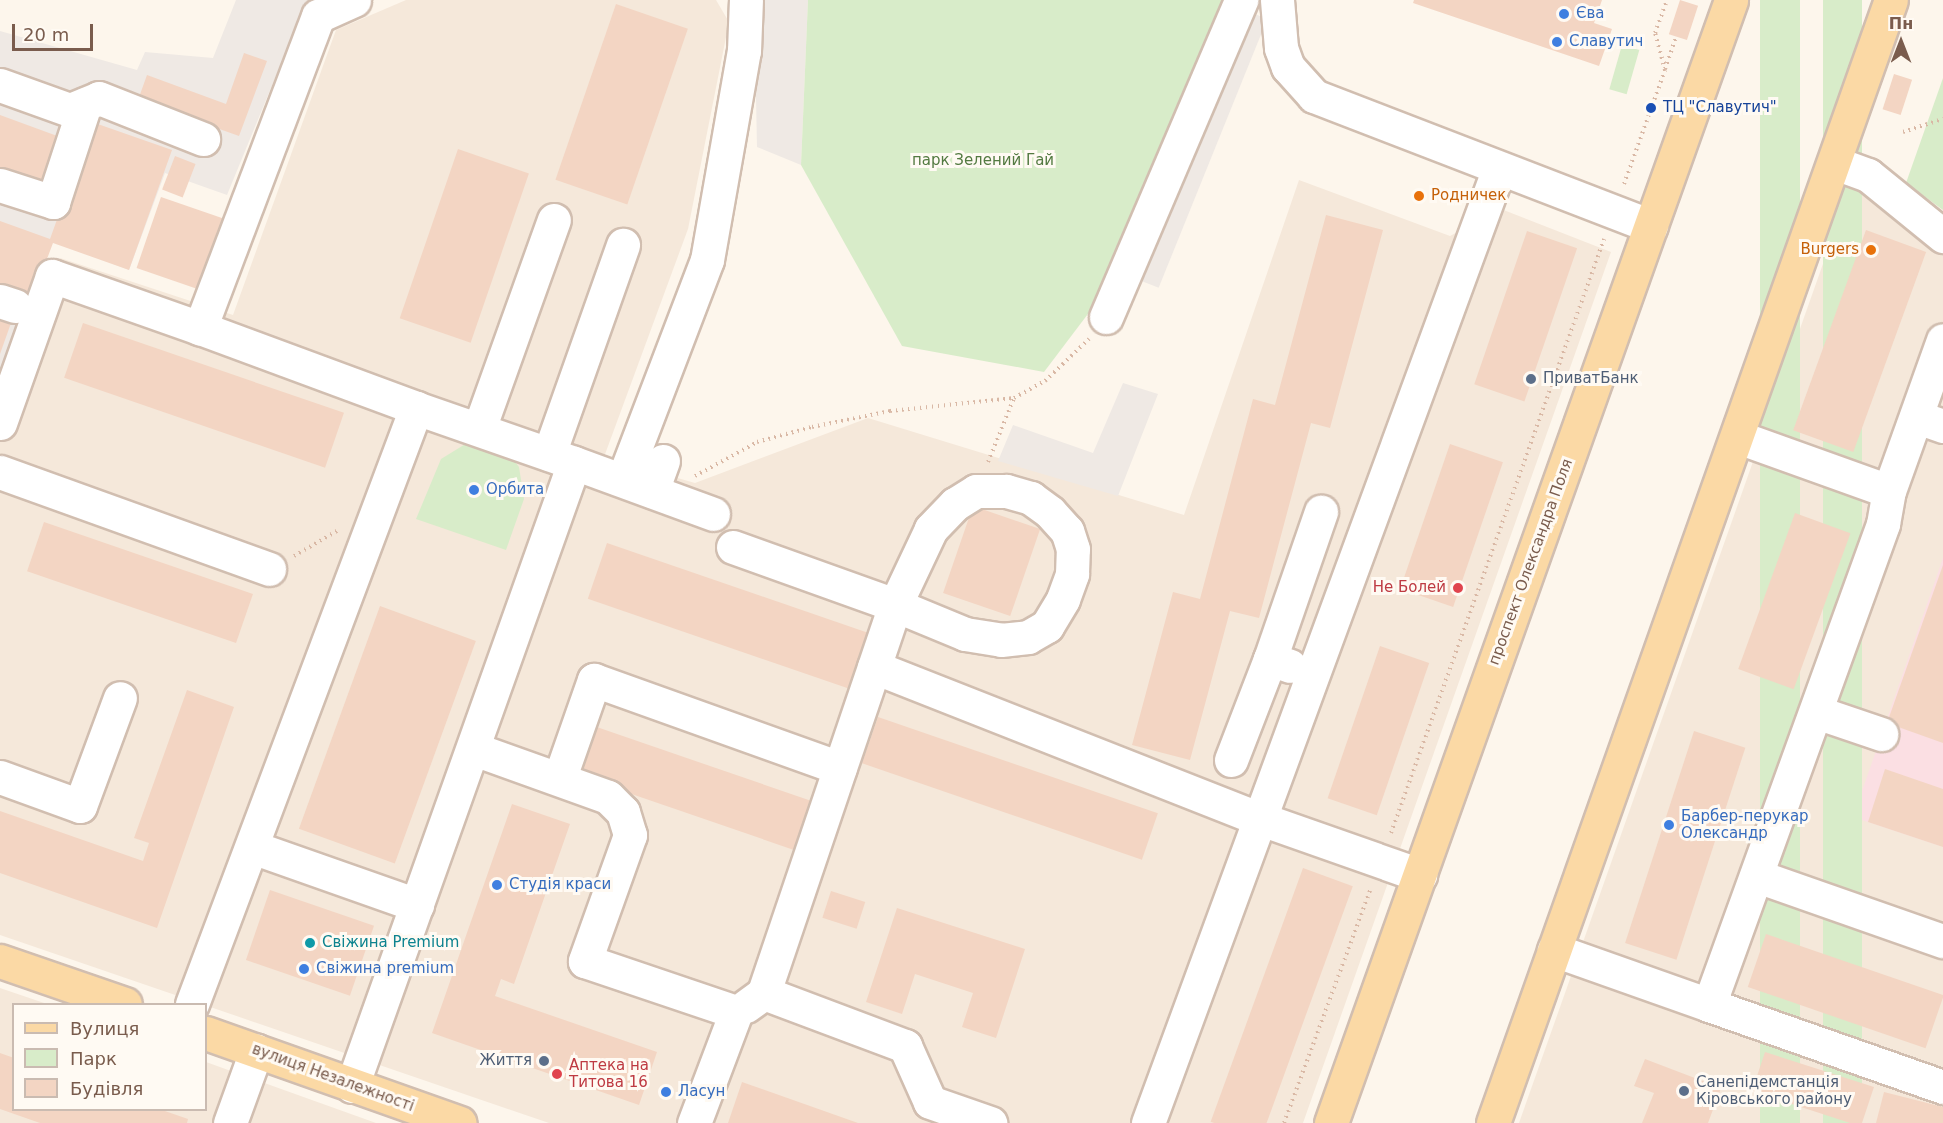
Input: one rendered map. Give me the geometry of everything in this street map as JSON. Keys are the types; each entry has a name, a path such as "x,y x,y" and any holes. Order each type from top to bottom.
{"main road":[{"name":"проспект Олександра Поля","path":"1331,1123 1731,0"},
{"path":"1493,1123 1891,0"},
{"path":"0,961 118,1003"},
{"name":"вулиця Незалежності","path":"207,1033 460,1123"}],"street":[{"path":"200,328 318,16 354,0"},
{"path":"647,489 707,260 744,51 746,0"},
{"path":"1106,317 1241,0"},
{"path":"1277,0 1281,48 1288,67 1314,96 1651,226"},
{"path":"0,85 69,110 99,98 204,139"},
{"path":"0,185 53,202 85,104"},
{"path":"1835,163 1868,175 1943,236"},
{"path":"1148,1123 1258,818 1499,168"},
{"path":"479,429 554,220"},
{"path":"352,1086 474,749 562,458 623,244"},
{"path":"0,423 52,276 713,514"},
{"path":"1709,1005 1883,524 1889,491 1930,422 1943,340"},
{"path":"193,1003 416,408"},
{"path":"1738,437 1889,491"},
{"path":"647,489 663,461"},
{"path":"0,472 269,569"},
{"path":"694,1123 736,1012 764,993 895,605 931,529 955,504 976,491 1006,491 1031,498 1067,531 1073,549 1072,574 1064,599 1047,626 1028,637 1001,640 965,633 895,605 733,547"},
{"path":"1231,760 1270,658 1321,512"},
{"path":"1270,658 1311,675"},
{"path":"874,667 1258,818 1420,875"},
{"path":"560,777 594,680 840,768"},
{"path":"0,777 80,806 120,699"},
{"path":"1816,712 1881,734"},
{"path":"474,749 560,777 608,797 623,812 630,835 585,961 736,1012"},
{"path":"252,847 417,905"},
{"path":"1757,876 1943,941"},
{"path":"1554,950 1943,1087"},
{"path":"764,993 905,1046 930,1102 990,1123"},
{"path":"230,1123 256,1051"}],"path":[{"path":"1665,70 1655,33 1667,0"},
{"path":"1284,1123 1381,861 1676,37"},
{"path":"1903,132 1943,119"},
{"path":"647,489 708,466 757,442 890,411 1014,398 1045,381 1106,317"},
{"path":"976,491 1014,398"},
{"path":"269,569 339,530"}],"shaded area":[{"path":"236,0 317,0 305,5 227,195 165,173 129,270 53,240 0,395 0,31 137,70 145,52 213,58"},
{"path":"406,0 716,0 729,22 688,229 604,457 695,483 868,418 1184,515 1299,180 1450,236 1501,209 1611,252 1303,1123 549,1123 207,1006 207,1003 199,1003 0,935 0,415 60,258 233,315 336,30"},
{"path":"754,0 808,0 801,165 757,147"},
{"path":"1245,10 1267,19 1159,288 1136,279"},
{"path":"1853,179 1943,248 1943,1123 1519,1123"},
{"path":"1123,383 1158,394 1118,496 998,461 1013,425 1093,453"},
{"path":"1943,558 1943,847 1853,817"},
{"path":"0,988 44,1003 12,1003 12,1111 207,1111 207,1062 376,1123 0,1123"}],"green space":[{"name":"парк Зелений Гай","path":"808,0 1228,0 1100,298 1044,372 902,346 801,165"},
{"path":"1760,0 1800,0 1800,1123 1760,1123"},
{"path":"1823,0 1862,0 1862,1123 1823,1123"},
{"path":"1622,45 1639,50 1627,94 1609,89"},
{"path":"1943,78 1943,210 1906,183"},
{"path":"467,443 510,455 519,467 524,499 506,550 416,519 441,459"}],"building":[{"name":"Славутич","path":"1414,0 1602,0 1594,23 1612,29 1599,66 1413,3"},
{"path":"1680,0 1698,6 1687,40 1669,34"},
{"path":"616,4 688,29 627,205 555,180"},
{"path":"244,53 267,61 239,136 138,100 147,75 226,104"},
{"path":"1894,74 1912,80 1901,115 1883,109"},
{"path":"0,115 60,137 43,183 0,167"},
{"path":"92,122 172,150 129,270 53,243 33,296 0,284 0,221 50,239"},
{"path":"458,149 529,173 471,343 400,318"},
{"path":"175,156 196,164 183,197 162,190"},
{"path":"161,197 226,219 202,290 137,268"},
{"path":"1326,215 1383,230 1330,428 1311,423 1259,618 1230,611 1190,760 1132,745 1173,592 1200,599 1253,399 1275,405"},
{"path":"1866,230 1926,252 1853,452 1793,430"},
{"path":"1527,231 1577,248 1524,401 1474,384"},
{"path":"0,319 11,323 0,354"},
{"path":"83,323 344,413 325,468 64,378"},
{"path":"1450,444 1503,462 1453,607 1400,589"},
{"path":"973,506 1040,529 1010,616 943,593"},
{"path":"1795,513 1850,533 1794,689 1738,669"},
{"path":"44,522 253,594 236,643 27,571"},
{"path":"607,543 874,635 854,691 588,599"},
{"path":"1943,565 1943,743 1887,723"},
{"path":"380,606 476,641 395,864 299,829"},
{"path":"1380,646 1429,663 1377,815 1328,798"},
{"path":"187,690 234,707 157,928 0,873 0,811 143,861 149,843 134,838"},
{"path":"878,717 1158,813 1142,860 862,763"},
{"path":"588,724 816,802 799,852 571,773"},
{"path":"1694,731 1745,748 1676,960 1625,943"},
{"path":"1885,769 1943,789 1943,847 1868,822"},
{"path":"512,804 570,824 514,984 501,979 495,996 657,1052 639,1105 432,1033"},
{"path":"1303,868 1353,886 1267,1123 1211,1122"},
{"name":"Свіжина Premium","path":"270,890 374,926 350,996 246,960"},
{"path":"831,891 865,902 857,929 822,918"},
{"path":"897,908 1025,949 996,1038 962,1027 973,993 915,974 902,1014 866,1002"},
{"path":"1766,934 1943,995 1926,1048 1748,987"},
{"path":"1765,1052 1874,1087 1862,1123 1850,1123 1752,1091"},
{"path":"0,1053 12,1057 12,1111 165,1111 188,1119 187,1123 40,1123 0,1109"},
{"name":"Санепідемстанція Кіровського району","path":"1645,1059 1721,1088 1708,1123 1642,1123 1654,1093 1634,1086"},
{"path":"742,1082 858,1123 728,1123"},
{"path":"1884,1092 1943,1107 1943,1123 1876,1123"}],"place":[{"name":"Єва","path":"1564,14"},
{"name":"Славутич","path":"1557,42"},
{"name":"ТЦ \"Славутич\"","path":"1651,108"},
{"name":"Родничек","path":"1419,196"},
{"name":"Burgers","path":"1871,250"},
{"name":"ПриватБанк","path":"1531,379"},
{"name":"Орбита","path":"474,490"},
{"name":"Не Болей","path":"1458,588"},
{"name":"Барбер-перукар Олександр","path":"1669,825"},
{"name":"Студія краси","path":"497,885"},
{"name":"Свіжина Premium","path":"310,943"},
{"name":"Свіжина premium","path":"304,969"},
{"name":"Життя","path":"544,1061"},
{"name":"Аптека на Титова 16","path":"557,1074"},
{"name":"Санепідемстанція Кіровського району","path":"1684,1091"},
{"name":"Ласун","path":"666,1092"}]}
